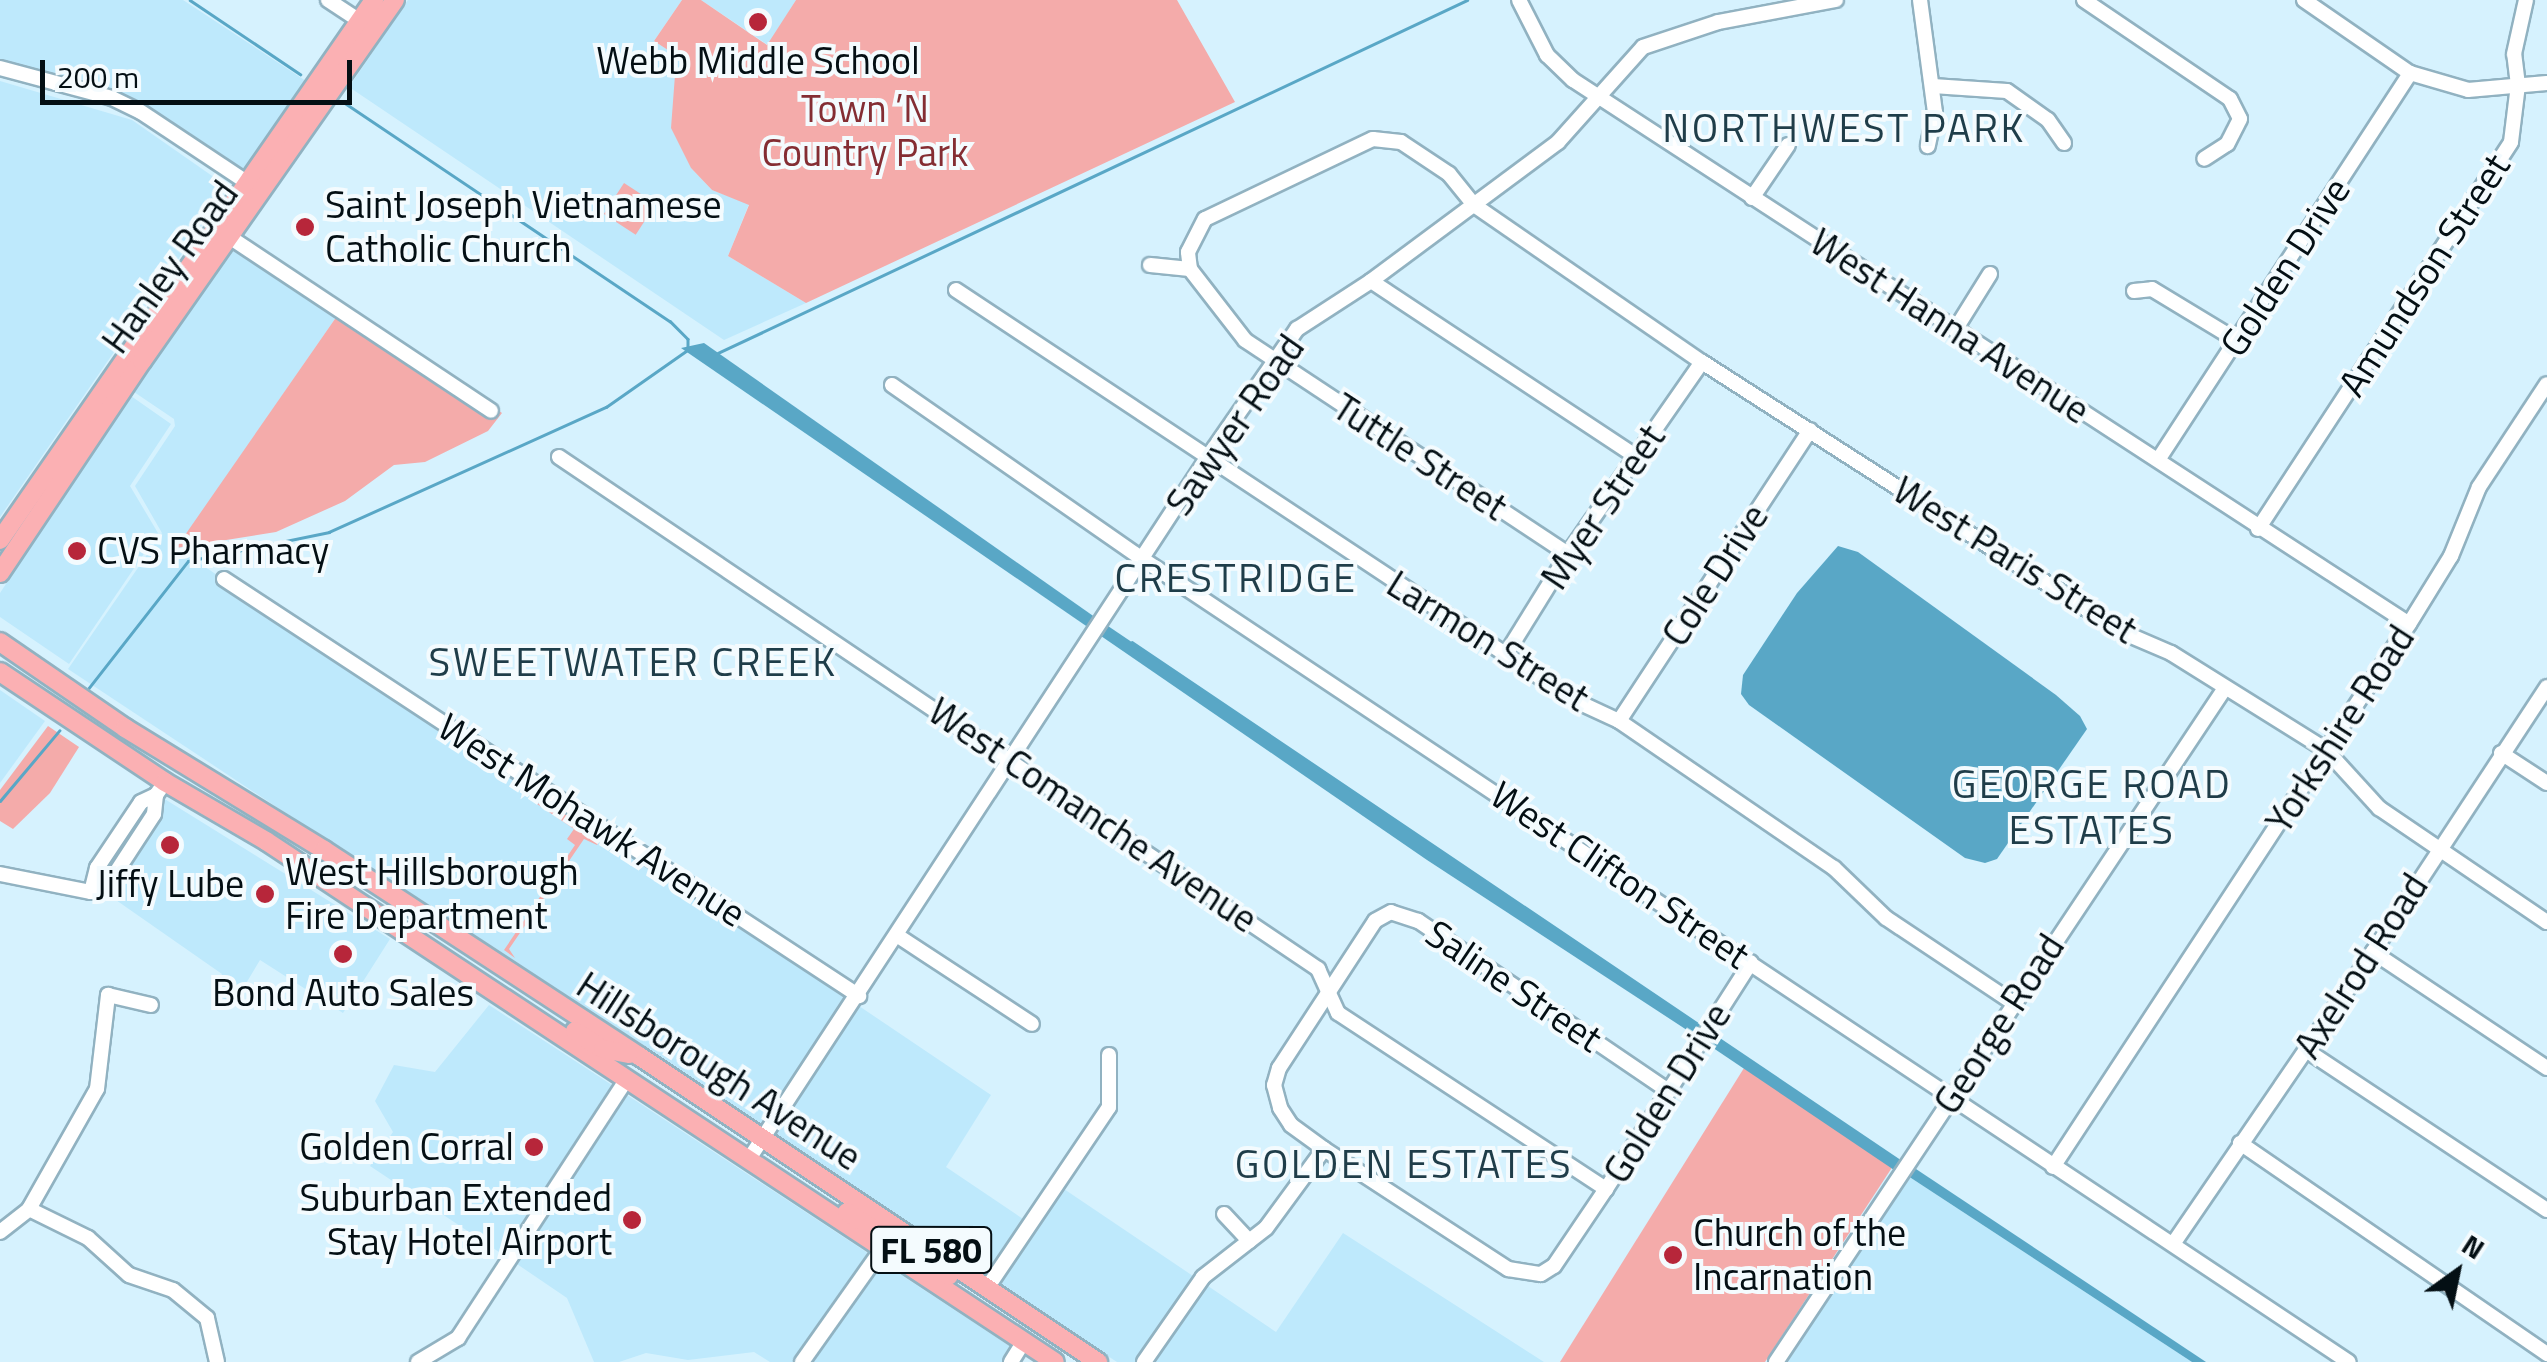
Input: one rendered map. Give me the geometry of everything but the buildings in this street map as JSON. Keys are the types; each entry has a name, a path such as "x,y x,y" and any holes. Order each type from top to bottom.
{"main road":[{"name":"Hanley Road","path":"367,26 374,0"},
{"name":"Hanley Road","path":"0,573 94,418 367,26 396,0"},
{"name":"Hanley Road","path":"94,418 230,238 256,188"},
{"name":"Hanley Road","path":"0,540 65,461"},
{"name":"Hillsborough Avenue","path":"0,642 125,728 324,850 639,1056 1098,1362"},
{"name":"Hillsborough Avenue","path":"0,672 161,788 227,818 318,876 1054,1362"},
{"path":"161,788 179,774 218,798 257,808"},
{"path":"227,818 272,833 302,852 324,850"},
{"path":"318,876 330,866 369,891 402,902"},
{"path":"369,909 397,915 485,972 511,973"},
{"path":"510,1002 532,1003 603,1049 639,1056"},
{"path":"810,1200 833,1203 890,1238 916,1240"},
{"path":"882,1249 910,1251 996,1307 1021,1311"}],"street":[{"path":"328,0 367,26"},
{"name":"West Hanna Avenue","path":"1519,0 1547,55 1573,80 2409,624"},
{"name":"Sawyer Road","path":"749,1160 1014,760 1206,460 1296,329 1370,282 1558,142 1643,46 1718,22 1836,0"},
{"path":"1920,0 1935,112 1928,146"},
{"path":"2084,0 2230,99 2240,119 2227,144 2204,159"},
{"path":"2304,0 2410,73 2468,90 2547,82"},
{"name":"Amundson Street","path":"2258,529 2511,142 2518,85 2514,54 2526,0"},
{"path":"0,68 112,98 141,112 256,188"},
{"name":"Golden Drive","path":"2158,460 2410,73"},
{"path":"1933,86 2007,91 2048,120 2064,143"},
{"name":"West Paris Street","path":"1190,268 1188,252 1205,219 1373,140 1401,142 1449,174 1474,205 1702,362 2122,632 2171,653 2326,750 2379,808 2547,922"},
{"path":"1752,198 1788,145"},
{"path":"230,238 492,411"},
{"path":"1150,264 1190,268"},
{"name":"Tuttle Street","path":"1190,268 1226,321 1272,361 1568,554"},
{"path":"1955,330 1990,274"},
{"path":"1370,282 1637,457"},
{"name":"Larmon Street","path":"956,290 1206,460 1576,701 1619,720 1834,868 1886,918 2012,1002"},
{"path":"2134,291 2152,290 2238,341"},
{"name":"Myer Street","path":"1506,654 1568,554 1702,362"},
{"name":"Yorkshire Road","path":"2054,1167 2409,624 2451,556 2480,488 2547,384"},
{"name":"West Clifton Street","path":"892,386 1144,560 2349,1362"},
{"name":"Cole Drive","path":"1619,720 1810,430"},
{"name":"West Comanche Avenue","path":"559,457 1014,760 1318,969 1338,1012 1606,1190"},
{"name":"West Mohawk Avenue","path":"224,579 859,996"},
{"name":"Axelrod Road","path":"2173,1244 2373,952 2547,687"},
{"name":"George Road","path":"1776,1362 2012,1002 2225,688"},
{"path":"2502,753 2547,783"},
{"path":"0,874 91,892 97,868 108,851 141,802 161,788"},
{"name":"Saline Street","path":"1324,1150 1291,1126 1280,1108 1274,1085 1279,1068 1375,922 1391,912 1418,920 1667,1090"},
{"path":"898,936 1032,1024"},
{"path":"2373,952 2547,1068"},
{"name":"Golden Drive","path":"1324,1150 1508,1269 1541,1274 1554,1266 1606,1190 1751,962"},
{"path":"0,1232 29,1209 97,1089 108,995 151,1004"},
{"path":"2306,1050 2547,1210"},
{"path":"987,1288 1109,1107 1108,1055"},
{"path":"418,1362 458,1338 626,1079"},
{"path":"2240,1143 2547,1354"},
{"path":"1144,1362 1203,1277 1266,1228 1324,1150"},
{"path":"29,1209 88,1238 128,1275 173,1290 196,1308 207,1318 216,1362"},
{"path":"1224,1214 1249,1240"},
{"path":"802,1362 882,1249"},
{"path":"1011,1362 1024,1342"}],"shaded area":[{"path":"0,0 183,0 312,85 248,175 148,108 0,62"},
{"path":"408,0 682,0 654,41 686,61 691,168 712,190 749,204 728,256 806,303 724,340 349,87"},
{"name":"Webb Middle School","path":"701,0 796,0 768,45"},
{"path":"0,81 132,120 228,187 0,517"},
{"path":"231,246 337,316 177,548 220,577 217,582 850,1000 763,1129 68,669 162,533 135,486 175,426 174,419 134,392 127,394"},
{"path":"704,343 1099,620 1092,630 681,348"},
{"path":"131,396 171,424 130,486 158,533 69,664 0,617 0,593"},
{"path":"1838,546 1858,552 2056,695 2080,716 2087,729 1997,859 1985,863 1965,858 1749,705 1741,694 1743,675 1797,593"},
{"path":"1108,626 1702,1027 1696,1036 1427,860 1101,636"},
{"path":"0,690 45,721 0,783"},
{"path":"163,798 390,939 343,1013 260,960 233,1005 215,993 222,974 103,891"},
{"path":"489,1005 615,1087 505,1256 370,1166 393,1132 375,1101 394,1065 435,1072"},
{"path":"859,1006 991,1095 946,1167 1026,1221 988,1277 772,1135"},
{"path":"1711,1032 1903,1162 1897,1172 1704,1042"},
{"path":"624,1093 1014,1349 1005,1362 770,1362 754,1352 688,1360 646,1353 619,1362 594,1362 567,1298 514,1262"},
{"path":"1913,1167 2206,1362 2192,1362 1908,1176"},
{"path":"1908,1176 2192,1362 1782,1362"},
{"path":"1061,1187 1196,1278 1138,1362 1117,1362 997,1283"},
{"path":"1343,1233 1544,1362 1151,1362 1205,1284 1276,1332"}],"green space":[{"name":"Town ’N Country Park","path":"682,0 701,0 767,45 796,0 1177,0 1235,102 806,303 728,256 749,205 712,190 691,168 671,128 675,75 685,61 654,41"},
{"path":"624,183 656,204 636,235 604,214"},
{"path":"337,316 492,419 498,410 502,413 488,431 425,462 394,465 345,501 276,532 176,548"},
{"path":"48,726 79,747 50,793 13,829 0,821 0,790"},
{"path":"546,801 596,833 599,842 597,845 584,839 509,949 515,958 504,950 575,845 567,839 574,829 537,804"},
{"path":"1744,1068 1893,1166 1765,1362 1560,1362"}],"waterway":[{"path":"190,0 300,74"},
{"path":"718,353 1467,0"},
{"path":"342,101 670,321 688,339 688,346"},
{"path":"88,689 188,561 329,532 606,407 686,351"},
{"path":"1132,642 1701,1026"},
{"path":"0,801 59,731"}],"place":[{"name":"Webb Middle School","path":"758,22"},
{"name":"Saint Joseph Vietnamese Catholic Church","path":"305,227"},
{"name":"CVS Pharmacy","path":"77,551"},
{"name":"Jiffy Lube","path":"170,845"},
{"name":"West Hillsborough Fire Department","path":"265,894"},
{"name":"Bond Auto Sales","path":"343,954"},
{"name":"Golden Corral","path":"534,1147"},
{"name":"Suburban Extended Stay Hotel Airport","path":"632,1220"},
{"name":"Church of the Incarnation","path":"1673,1255"}],"district":[{"name":"NORTHWEST PARK","path":"1844,128"},
{"name":"CRESTRIDGE","path":"1236,578"},
{"name":"SWEETWATER CREEK","path":"633,662"},
{"name":"GEORGE ROAD ESTATES","path":"2092,807"},
{"name":"GOLDEN ESTATES","path":"1404,1164"}]}
